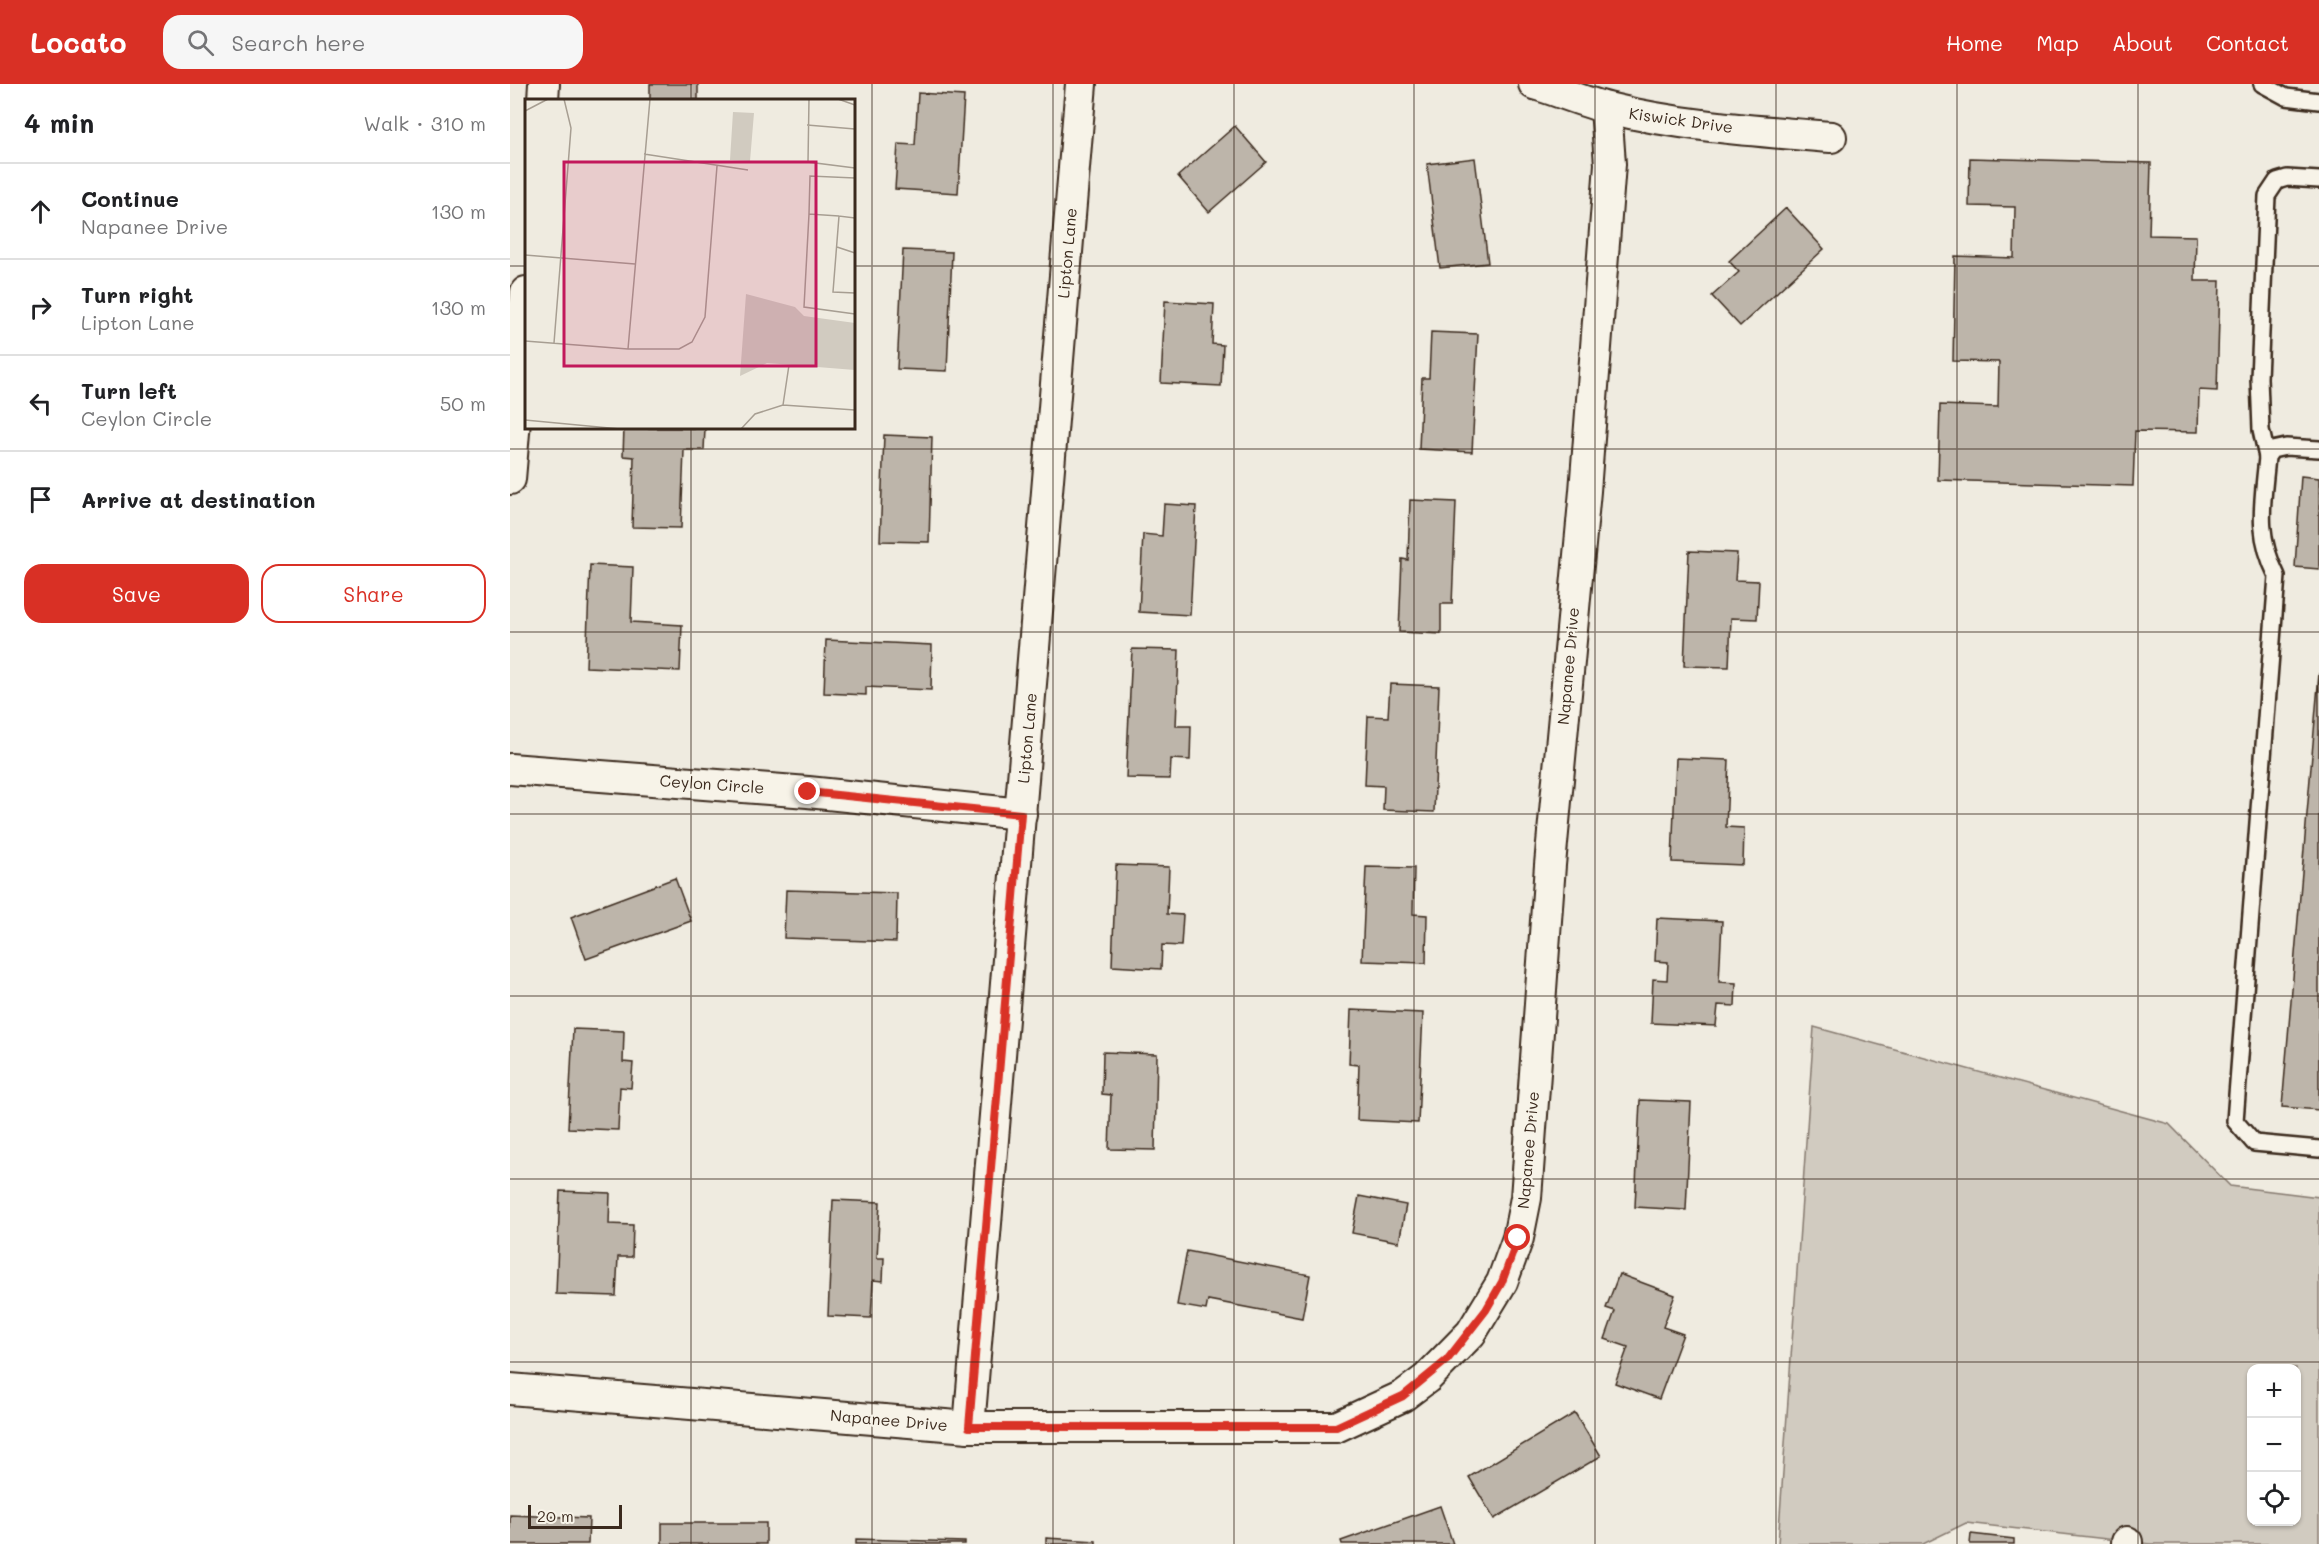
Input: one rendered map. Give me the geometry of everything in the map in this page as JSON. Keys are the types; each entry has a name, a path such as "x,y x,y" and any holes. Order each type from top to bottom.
{"street":[{"path":"543,99 544,84"},
{"name":"Lipton Lane","path":"969,1427 1081,84"},
{"name":"Kiswick Drive","path":"1534,84 1606,108 1722,127 1831,137"},
{"name":"Napanee Drive","path":"510,1389 969,1427 1336,1427 1403,1396 1428,1378 1471,1333 1502,1282 1518,1238 1526,1198 1550,865 1585,491 1610,164 1606,108"},
{"path":"510,479 525,304"},
{"name":"Ceylon Circle","path":"510,769 808,792 1021,814"}],"lane":[{"path":"2262,84 2286,97 2319,101"},
{"path":"2319,180 2287,178 2277,181 2267,196 2259,378 2260,430 2267,457 2260,527 2267,556 2277,576 2235,1121 2254,1143 2319,1149"},
{"path":"2267,457 2272,450 2286,447 2319,449"}],"shaded area":[{"path":"1814,1027 2169,1124 2230,1186 2319,1197 2319,1544 2151,1544 1966,1523 1923,1544 1778,1544"}],"building":[{"path":"650,84 698,84 698,99 650,99"},
{"path":"918,93 964,96 958,193 895,189 898,144 915,145"},
{"path":"1235,126 1266,162 1209,212 1178,176"},
{"path":"1475,158 1488,263 1440,268 1427,164"},
{"path":"1970,158 2151,163 2149,235 2196,236 2195,281 2220,281 2217,391 2199,390 2198,432 2135,431 2133,486 1938,480 1940,405 1998,407 1999,362 1953,361 1955,256 2014,258 2015,207 1969,206"},
{"path":"1786,208 1824,249 1740,326 1712,296 1739,272 1729,261"},
{"path":"903,250 952,252 947,371 897,369"},
{"path":"1165,301 1214,304 1212,344 1223,345 1221,386 1161,383"},
{"path":"1431,332 1478,334 1472,452 1419,449 1422,378 1429,378"},
{"path":"624,429 705,429 704,450 684,450 681,528 632,527 634,457 623,456"},
{"path":"884,435 932,437 929,542 880,541"},
{"path":"2301,476 2319,478 2319,569 2295,567"},
{"path":"1410,500 1456,502 1452,604 1441,604 1441,634 1399,632 1402,559 1408,560"},
{"path":"1164,504 1196,506 1190,615 1139,612 1143,534 1162,536"},
{"path":"1689,551 1737,553 1735,580 1759,581 1757,619 1731,618 1729,667 1684,666"},
{"path":"590,565 633,567 631,622 682,625 680,671 586,667"},
{"path":"826,640 932,645 931,690 866,687 866,695 824,693"},
{"path":"1132,649 1179,650 1176,726 1191,726 1190,760 1171,759 1170,779 1126,778"},
{"path":"2319,673 2319,1110 2282,1107"},
{"path":"1390,684 1439,686 1434,812 1383,810 1384,786 1365,785 1368,716 1388,717"},
{"path":"1676,758 1729,760 1726,827 1744,828 1743,865 1672,862"},
{"path":"1116,865 1169,867 1167,914 1183,915 1181,946 1162,945 1161,969 1112,966"},
{"path":"1366,867 1414,868 1413,914 1427,915 1426,963 1362,961"},
{"path":"675,878 691,921 586,959 571,917"},
{"path":"786,890 897,893 896,942 784,938"},
{"path":"1657,918 1722,921 1719,982 1736,983 1735,1006 1718,1005 1716,1026 1651,1023 1653,979 1667,980 1668,962 1655,961"},
{"path":"1351,1010 1423,1013 1418,1123 1357,1120 1359,1065 1349,1064"},
{"path":"573,1029 624,1031 623,1062 633,1063 631,1088 620,1087 618,1130 568,1128"},
{"path":"1103,1052 1157,1054 1155,1150 1109,1149 1111,1095 1102,1094"},
{"path":"1640,1100 1691,1102 1686,1210 1635,1207"},
{"path":"560,1191 610,1193 609,1224 633,1225 632,1257 618,1257 616,1296 556,1294"},
{"path":"1359,1196 1406,1205 1399,1242 1352,1233"},
{"path":"833,1200 880,1202 877,1258 884,1258 883,1281 873,1280 871,1318 828,1316"},
{"path":"1187,1251 1310,1275 1302,1318 1208,1300 1206,1310 1177,1305"},
{"path":"1619,1274 1675,1295 1663,1327 1683,1334 1659,1399 1615,1383 1628,1347 1605,1339 1615,1311 1606,1308"},
{"path":"1575,1413 1601,1456 1494,1519 1469,1477"},
{"path":"1440,1506 1453,1544 1342,1544 1341,1541"},
{"path":"510,1515 589,1518 588,1544 510,1544"},
{"path":"662,1523 766,1523 766,1544 662,1544"},
{"path":"1971,1534 2014,1539 2014,1544 1970,1544"},
{"path":"1046,1538 1096,1541 1096,1544 1046,1544"},
{"path":"856,1539 965,1542 965,1544 856,1544"}],"route":[{"path":"808,792 1021,814 969,1427 1336,1427 1403,1396 1428,1378 1447,1360 1471,1333 1486,1310 1502,1282 1518,1238"}]}
